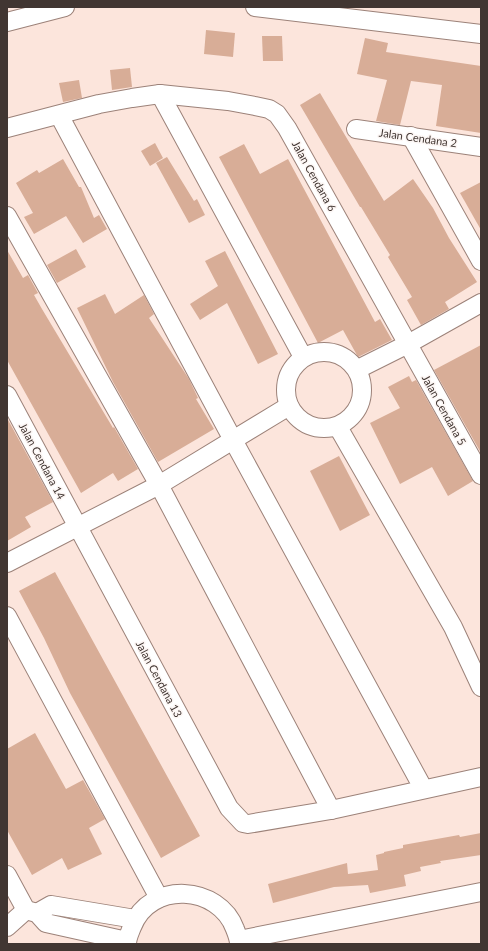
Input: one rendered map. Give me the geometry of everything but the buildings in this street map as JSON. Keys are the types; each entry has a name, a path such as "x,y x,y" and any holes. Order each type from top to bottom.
{"street":[{"path":"7,22 65,7"},
{"path":"255,7 481,34"},
{"path":"160,94 304,357"},
{"name":"Jalan Cendana 6","path":"7,128 99,104 160,94 228,101 269,109 278,114 287,128 408,344"},
{"path":"59,115 233,440 423,788"},
{"name":"Jalan Cendana 2","path":"356,129 481,147"},
{"path":"411,136 481,261"},
{"path":"7,216 158,485 331,810 481,776"},
{"path":"358,370 481,303"},
{"name":"Jalan Cendana 5","path":"408,344 481,475"},
{"path":"331,352 346,358 358,370 362,380 364,392 361,404 356,413 338,427 325,428 309,425 298,417 289,406 285,392 286,378 293,367 304,357 316,353 331,352"},
{"name":"Jalan Cendana 14","path":"7,395 78,527"},
{"path":"7,563 158,485 289,406"},
{"path":"338,427 453,628 481,687"},
{"name":"Jalan Cendana 13","path":"78,527 229,808 243,823 248,824 331,810"},
{"path":"7,616 159,898"},
{"path":"7,875 32,911 46,923 127,942 135,919 141,911 159,898 179,893 199,896 218,905 232,921 239,942 481,892"},
{"path":"7,927 32,911 51,906 135,919"}]}
